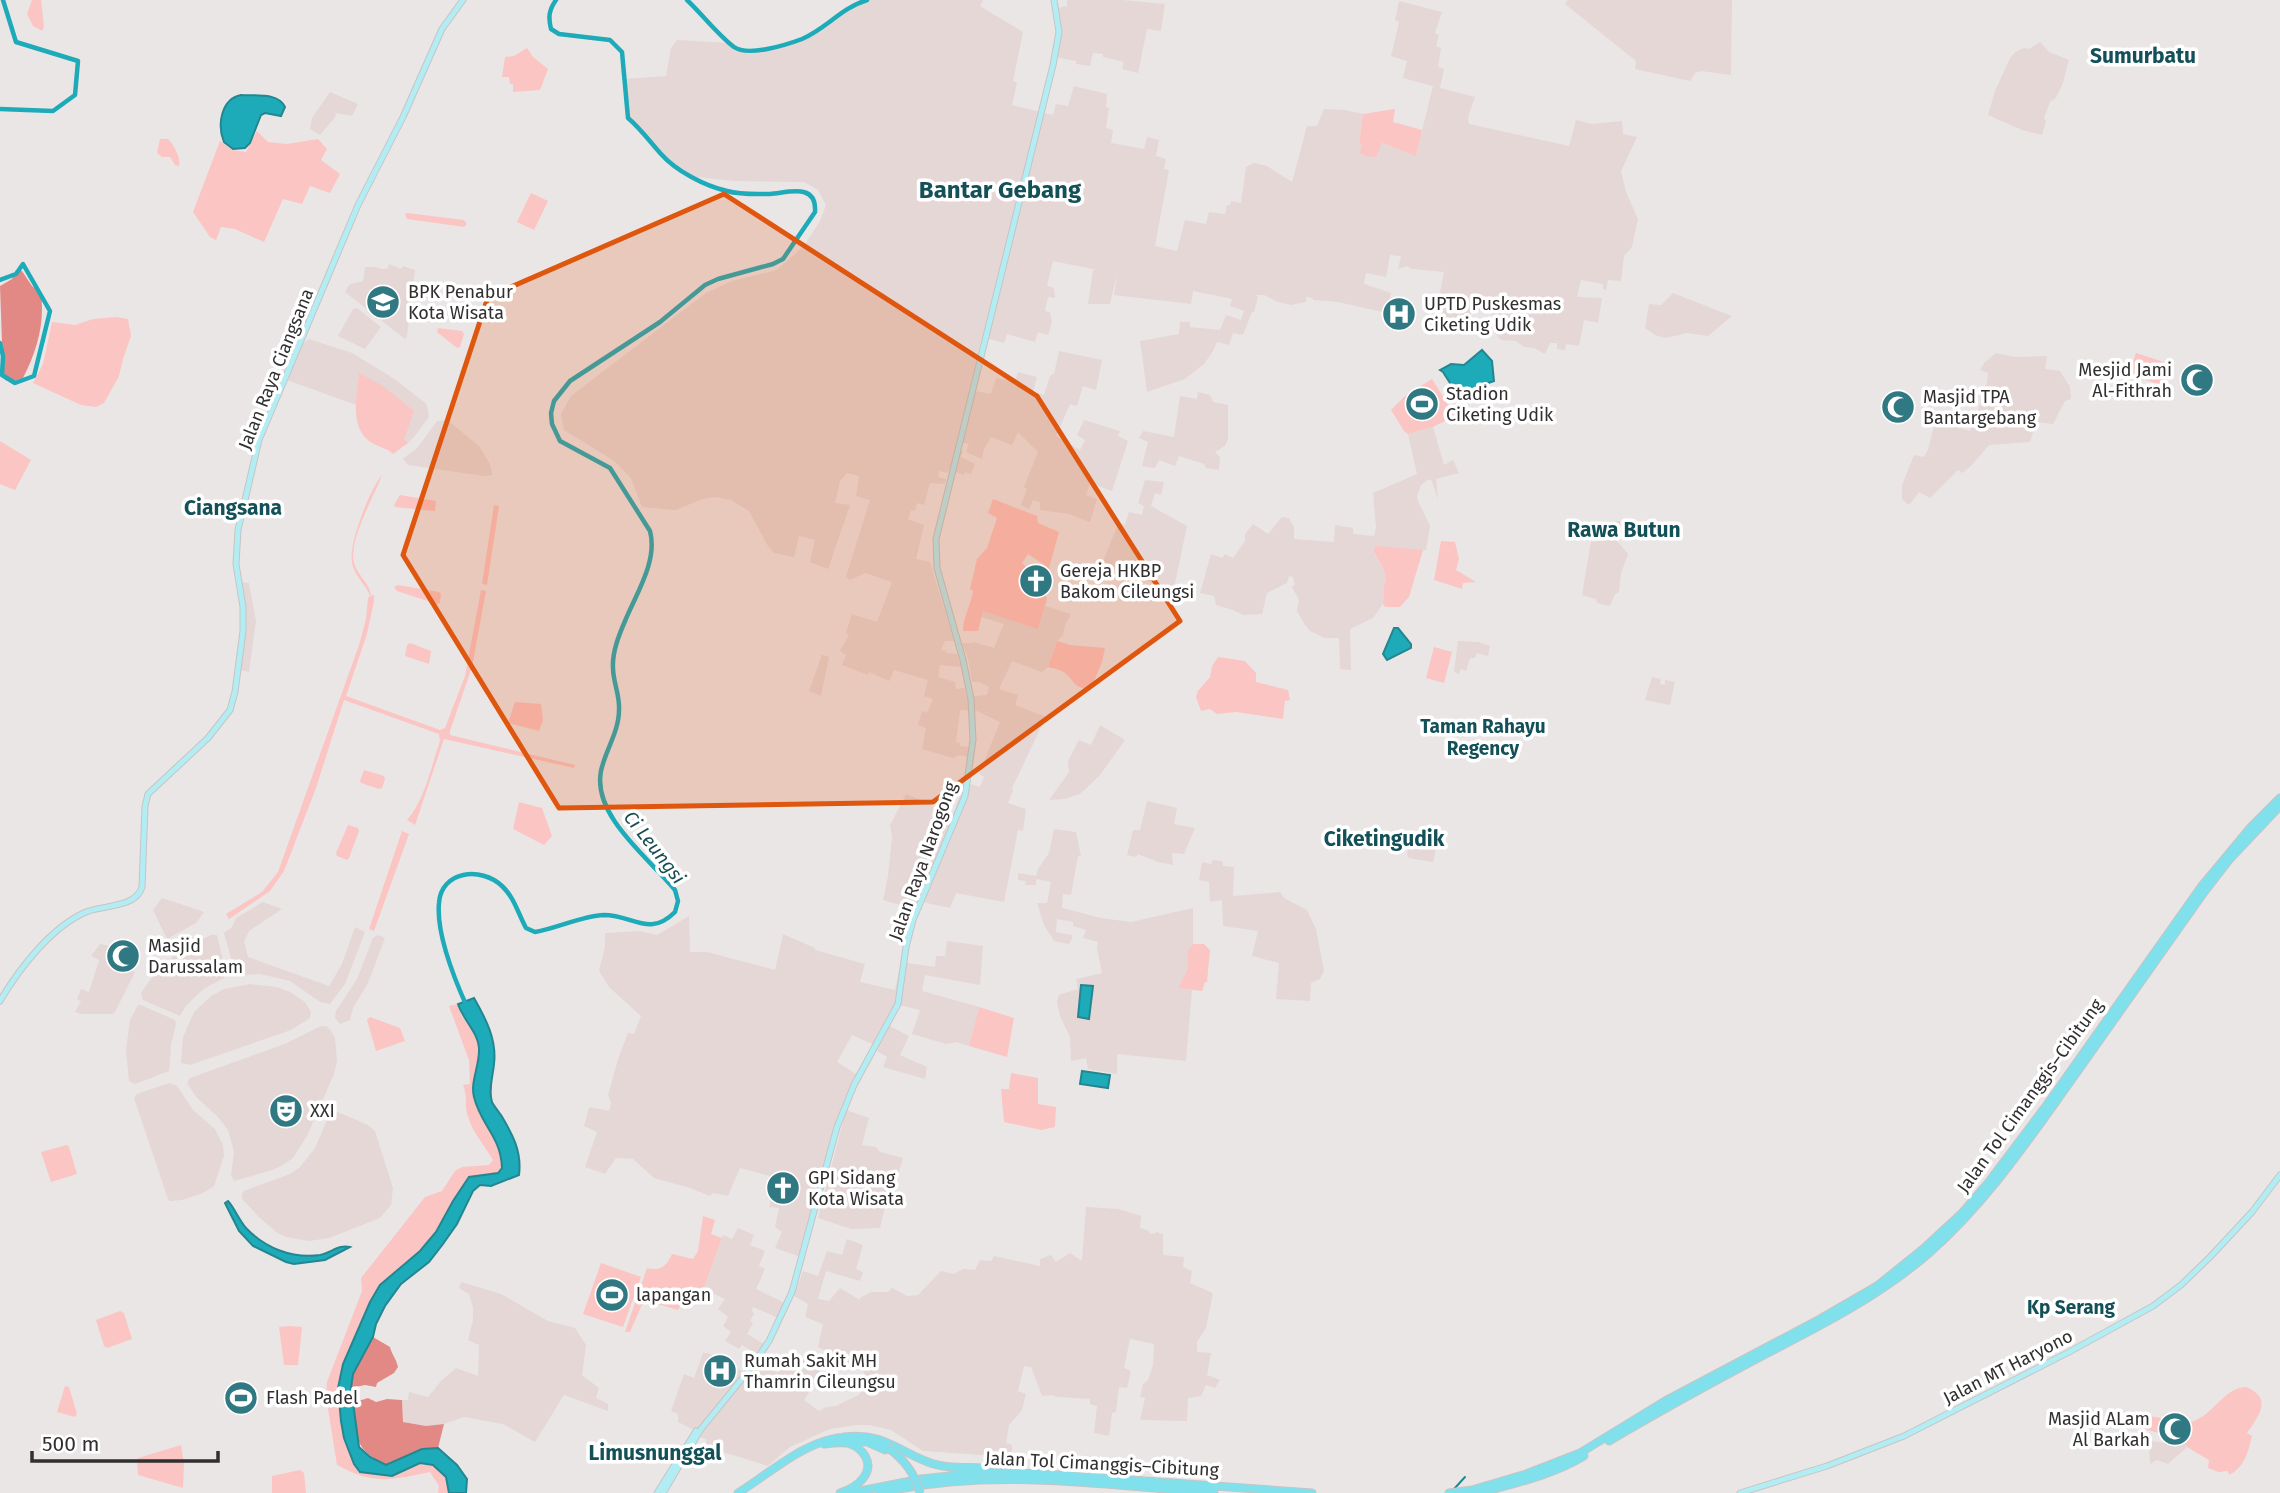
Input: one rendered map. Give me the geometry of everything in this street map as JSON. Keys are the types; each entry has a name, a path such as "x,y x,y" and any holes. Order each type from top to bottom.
{"highway":[{"name":"Jalan Tol Cimanggis–Cibitung","path":"1449,1493 1472,1490 1526,1474 1580,1453 1665,1401 1877,1286 1923,1250 1988,1184 2201,887 2280,798"},
{"name":"Jalan Tol Cimanggis–Cibitung","path":"1480,1493 1528,1480 1573,1462 1671,1404 1824,1324 1880,1290 1928,1255 1964,1221 1993,1187 2205,891 2280,807"},
{"path":"738,1493 814,1444 844,1437 869,1436 941,1465 1047,1474"},
{"path":"844,1437 868,1439 905,1462 916,1479 919,1493"},
{"path":"824,1444 855,1440 886,1448"},
{"path":"746,1493 807,1452 824,1444 838,1442 862,1450 867,1460 865,1476 854,1487 840,1493"},
{"name":"Jalan Tol Cimanggis–Cibitung","path":"850,1493 920,1479 988,1472 1312,1493"},
{"name":"Jalan Tol Cimanggis–Cibitung","path":"880,1493 923,1484 962,1480 1017,1479 1214,1493"},
{"path":"905,1493 962,1480"}],"main road":[{"name":"Jalan Raya Ciangsana","path":"0,1001 34,954 75,918 89,911 138,897 142,887 145,806 148,794 208,738 230,710 243,631 243,607 236,564 238,530 259,440 358,205 403,117 442,29 463,0"},
{"name":"Jalan Raya Narogong","path":"663,1493 701,1429 769,1341 793,1289 837,1127 854,1085 894,1015 913,920 958,816 966,790 973,740 971,699 937,568 936,539 1053,65 1059,32 1054,0"},
{"name":"Jalan MT Haryono","path":"1740,1493 1827,1466 1892,1441 2069,1352 2153,1306 2212,1256 2262,1200 2280,1175"},
{"name":"Jalan Raya Narogong","path":"657,1493 709,1413 740,1381"}],"highlighted area":[{"path":"724,194 1037,396 1180,621 933,802 559,808 403,555 488,297"}],"shaded area":[{"path":"32,0 41,0 44,27 42,31 33,26 27,14"},
{"path":"868,0 983,0 980,6 1023,32 1013,81 1017,83 1012,105 1053,115 1056,104 1068,106 1074,86 1107,94 1106,107 1109,108 1106,128 1113,130 1111,143 1144,149 1147,137 1159,140 1156,156 1166,159 1164,169 1169,170 1155,246 1177,251 1185,220 1206,224 1209,212 1225,214 1231,201 1241,203 1246,167 1254,163 1267,166 1292,182 1307,126 1317,126 1324,109 1363,114 1359,142 1381,143 1416,155 1433,86 1403,78 1407,61 1391,56 1399,22 1395,20 1399,1 1442,12 1435,33 1439,35 1436,46 1441,48 1438,67 1444,69 1440,88 1475,97 1468,117 1469,124 1569,146 1576,120 1592,124 1622,121 1623,134 1637,137 1621,171 1626,192 1638,219 1632,247 1624,256 1621,281 1608,280 1606,290 1603,289 1603,284 1581,280 1577,297 1602,298 1598,323 1584,320 1579,346 1566,344 1565,350 1557,349 1557,343 1550,343 1545,354 1534,348 1524,347 1516,341 1501,340 1493,331 1493,314 1472,309 1469,323 1435,318 1444,272 1412,269 1407,266 1398,269 1401,256 1390,255 1386,277 1366,273 1364,284 1391,293 1387,313 1306,297 1306,302 1291,305 1264,295 1255,295 1258,297 1254,312 1243,335 1233,333 1229,345 1217,342 1204,364 1185,379 1147,392 1140,341 1179,334 1180,322 1190,322 1190,327 1220,330 1226,315 1241,320 1244,311 1230,306 1232,299 1193,291 1191,304 1114,295 1117,274 1110,304 1088,304 1093,270 1097,270 1053,261 1047,286 1054,288 1055,298 1048,297 1045,311 1050,312 1052,322 1048,335 1038,332 1035,342 1007,334 1004,343 982,337 969,390 991,394 996,378 1015,382 1018,372 1037,377 1033,392 1044,395 1050,376 1054,374 1059,351 1102,360 1096,390 1083,386 1077,406 1070,404 1056,436 1080,450 1085,440 1077,435 1084,420 1120,431 1118,436 1128,441 1112,491 1090,483 1086,495 1097,499 1090,522 1069,514 1040,510 1040,502 1033,500 1029,509 1021,505 1027,489 1024,487 1038,452 1018,432 1012,445 991,437 982,459 966,452 969,444 961,442 961,457 975,464 971,474 965,472 964,475 949,469 948,473 939,471 938,477 946,479 945,484 930,483 924,505 917,503 915,511 911,510 908,519 924,525 916,559 930,562 954,641 945,641 941,650 957,654 961,667 940,665 938,677 955,682 956,689 965,688 966,697 987,695 989,687 972,682 962,643 973,642 994,648 1004,624 981,617 983,611 1038,628 1045,606 1071,614 1048,667 1042,672 1012,661 999,689 1018,695 1015,705 1046,717 1012,788 1008,803 1026,809 1023,831 1018,830 1004,902 956,893 950,908 922,902 918,910 883,900 892,837 890,825 906,794 953,814 964,782 980,787 984,777 979,774 1000,722 977,711 960,710 956,742 960,743 960,746 969,747 969,757 959,755 953,758 922,749 926,728 918,725 922,711 927,713 933,699 924,696 928,680 894,670 889,681 842,665 846,655 840,651 849,635 846,633 852,614 877,622 892,582 865,573 850,580 846,577 870,500 856,496 859,476 847,473 840,481 835,503 850,505 828,569 810,562 815,540 799,536 794,557 774,553 749,511 731,500 715,497 702,499 676,510 642,507 631,478 613,460 564,430 561,414 571,396 706,293 732,281 777,270 804,246 820,221 826,205 818,190 804,182 733,181 690,176 663,157 641,129 628,118 624,79 666,76 671,48 677,40 730,43 735,48 748,52 761,51 803,38 857,3"},
{"path":"1067,0 1122,0 1165,4 1161,31 1147,29 1138,73 1122,69 1124,62 1103,57 1103,54 1093,53 1090,66 1055,57 1057,32 1052,9 1067,6"},
{"path":"1568,0 1732,0 1731,75 1701,71 1695,73 1690,81 1635,69 1636,61 1565,4"},
{"path":"2040,42 2049,52 2069,60 2063,83 2056,98 2050,102 2044,118 2046,121 2042,135 2022,130 1988,115 1995,91 2010,58 2015,52 2029,49"},
{"path":"527,48 533,57 548,69 540,90 513,92 509,77 502,77 505,57 514,56"},
{"path":"330,92 358,104 352,116 335,113 336,116 320,135 310,129 312,118"},
{"path":"1395,109 1393,122 1422,130 1416,156 1382,143 1376,157 1360,153 1363,114"},
{"path":"257,131 268,142 287,144 318,139 327,149 321,160 340,174 330,193 310,186 302,204 283,199 264,242 235,229 221,227 216,240 210,237 193,212 220,141 232,150 246,152"},
{"path":"160,139 168,139 173,145 179,166 175,165 170,157 162,157 157,153"},
{"path":"531,193 548,201 534,230 517,222"},
{"path":"407,213 464,220 467,224 464,227 407,219"},
{"name":"BPK Penabur Kota Wisata","path":"389,264 401,269 403,266 415,270 405,339 345,292 350,284 363,281 365,267 382,269 388,268"},
{"path":"16,270 22,271 32,286 41,293 42,315 39,337 28,368 23,378 11,382 5,380 3,371 0,286 12,279"},
{"path":"1673,293 1732,316 1708,336 1687,333 1666,338 1655,335 1645,328 1649,304 1661,305"},
{"path":"357,308 381,327 365,349 338,336 353,309"},
{"path":"93,319 128,319 131,336 119,376 104,403 96,407 81,405 33,383 43,364 52,322 75,325"},
{"path":"438,328 462,331 464,334 460,347 457,348 437,332"},
{"path":"309,339 352,353 393,378 424,402 429,417 414,437 408,443 404,439 359,374 356,405 287,380 302,344"},
{"path":"1996,353 2015,357 2047,356 2045,369 2060,371 2070,387 2071,399 2065,401 2053,424 2036,422 2030,442 1989,445 1971,466 1962,473 1958,470 1930,498 1919,492 1910,504 1907,504 1902,499 1902,485 1914,455 1924,457 1936,418 1941,423 1970,431 1986,389 1988,373 1980,370"},
{"path":"2136,353 2170,364 2163,386 2129,374"},
{"path":"359,373 383,386 414,411 404,439 408,443 393,454 369,441 359,427 356,400"},
{"name":"Stadion Ciketing Udik","path":"1432,379 1455,416 1433,427 1408,434 1391,410 1404,397"},
{"path":"1198,392 1210,395 1213,402 1228,405 1228,439 1225,446 1215,452 1220,457 1219,470 1206,468 1204,464 1179,456 1175,466 1159,460 1155,468 1142,466 1148,442 1139,438 1143,431 1174,437 1180,396 1197,399"},
{"path":"447,420 479,446 490,464 492,475 408,465 403,459 418,447 437,421"},
{"path":"1433,427 1444,465 1453,460 1459,473 1436,479 1438,500 1432,481 1429,479 1421,485 1418,501 1430,526 1426,550 1374,553 1384,570 1386,583 1383,604 1373,618 1350,629 1351,670 1340,669 1339,638 1325,638 1310,631 1305,625 1297,611 1299,600 1292,586 1295,585 1293,577 1289,576 1287,583 1267,593 1262,614 1243,615 1216,605 1214,596 1200,593 1211,554 1222,558 1225,554 1233,558 1253,524 1268,534 1282,517 1289,518 1294,527 1294,539 1334,542 1335,525 1353,528 1353,534 1374,536 1376,528 1373,493 1417,474 1408,434"},
{"path":"0,441 31,460 15,490 0,484"},
{"path":"382,475 363,518 353,553 354,563 371,596 374,595 374,601 367,634 346,696 440,730 445,728 465,676 481,590 486,591 472,667 450,735 575,765 574,768 444,739 415,825 407,820 427,782 440,741 439,734 344,700 316,788 284,871 270,891 229,919 226,914 262,892 278,872 359,645 370,596 353,568 352,554 353,543 361,517"},
{"path":"1145,480 1164,482 1161,495 1155,493 1151,506 1187,526 1174,588 1153,583 1103,562 1118,524 1125,525 1129,512 1142,515 1144,506 1138,503"},
{"path":"400,495 436,501 435,511 395,507"},
{"path":"993,499 1037,516 1038,523 1059,532 1049,568 1028,554 1022,563 1026,567 1021,577 1045,592 1047,599 1038,629 983,611 978,631 963,631 973,591 970,589 977,559 987,548 997,518 988,513"},
{"path":"494,505 499,506 487,585 482,584"},
{"path":"1603,521 1620,521 1620,530 1614,530 1614,536 1592,538 1591,529 1602,527"},
{"path":"1441,541 1455,542 1459,559 1456,570 1476,582 1463,583 1462,589 1434,580"},
{"path":"1617,541 1628,554 1621,573 1619,592 1615,594 1610,606 1582,595 1591,542"},
{"path":"1375,546 1423,550 1409,597 1400,607 1385,607 1383,604 1386,582 1384,570 1374,552"},
{"path":"240,582 249,583 256,621 249,672 240,670 245,636"},
{"path":"398,585 439,592 440,603 397,591 394,587"},
{"path":"1057,641 1105,648 1091,688 1078,686 1064,673 1048,667"},
{"path":"1458,641 1479,642 1490,646 1488,656 1477,653 1475,658 1470,658 1466,671 1461,669 1459,674 1454,672"},
{"path":"410,643 431,651 429,664 405,656"},
{"path":"1434,647 1452,652 1444,683 1426,678"},
{"path":"822,655 829,657 821,696 809,691"},
{"path":"1218,657 1245,661 1256,673 1256,682 1288,690 1290,700 1285,701 1283,719 1236,712 1217,714 1210,709 1201,711 1196,697 1210,677 1212,666"},
{"path":"1652,677 1661,679 1660,684 1665,685 1665,680 1675,682 1670,705 1645,700"},
{"path":"515,702 541,704 543,720 539,731 508,723"},
{"path":"1100,725 1125,740 1100,775 1080,794 1049,800 1069,772 1068,761 1079,740 1091,745"},
{"path":"364,770 384,776 382,788 361,783"},
{"path":"1147,801 1177,808 1174,824 1195,828 1184,854 1172,853 1173,865 1138,854 1136,857 1127,855 1133,830 1140,830"},
{"path":"519,802 542,808 552,836 544,845 513,829"},
{"path":"348,825 358,828 359,831 347,860 336,853"},
{"path":"1054,829 1076,832 1081,856 1078,856 1071,895 1063,894 1062,908 1131,922 1193,908 1193,944 1188,950 1189,969 1178,988 1192,990 1186,1061 1117,1054 1117,1074 1088,1069 1086,1058 1071,1061 1070,1037 1057,1002 1059,995 1078,989 1076,979 1102,973 1098,942 1083,938 1086,930 1073,926 1073,922 1057,919 1056,932 1072,935 1072,939 1069,944 1054,941 1044,925 1037,903 1047,903 1051,882 1036,879 1036,885 1025,885 1026,881 1018,880 1018,873 1036,876 1049,853"},
{"path":"402,831 409,834 374,931 369,929"},
{"path":"1409,833 1433,838 1443,844 1442,849 1436,848 1433,862 1409,858 1409,842 1404,840"},
{"path":"1213,860 1222,861 1223,866 1234,867 1233,896 1280,892 1284,898 1307,910 1316,929 1324,971 1320,979 1311,983 1310,1001 1276,999 1279,963 1252,956 1258,931 1223,926 1222,900 1210,902 1209,882 1199,880 1202,862 1211,864"},
{"path":"162,898 204,912 196,923 167,939 153,910"},
{"path":"263,902 282,909 249,931 244,942 248,957 329,986 342,964 355,927 365,932 345,984 330,1004 320,1002 290,981 235,972 224,933 232,927 236,918"},
{"path":"689,916 690,952 707,952 775,970 783,934 815,950 865,964 860,982 895,990 901,962 935,967 936,956 945,956 947,941 983,946 980,985 925,975 922,991 979,1007 969,1046 956,1042 946,1044 912,1034 920,1010 895,1004 886,1024 909,1036 900,1055 927,1067 925,1079 883,1067 887,1057 877,1051 879,1047 852,1035 837,1062 856,1074 829,1143 801,1257 775,1248 782,1232 775,1227 779,1208 769,1207 777,1178 740,1168 728,1196 713,1193 710,1196 654,1178 633,1159 616,1158 605,1174 585,1167 597,1132 584,1126 589,1107 609,1111 611,1103 608,1095 619,1056 628,1033 634,1034 641,1016 609,987 599,971 605,933 639,931 657,935"},
{"path":"211,935 217,935 225,970 224,978 205,988 186,1006 180,1016 143,1000 141,993 169,960 184,948"},
{"path":"378,935 385,938 368,983 353,1008 350,1020 340,1024 335,1018 336,1011 357,979 373,938"},
{"path":"100,944 114,947 109,961 135,972 112,1014 75,1012 81,1001 77,999 81,989 89,992 99,960 91,956"},
{"path":"1193,944 1204,944 1210,950 1207,982 1202,991 1178,988 1188,969 1188,950"},
{"path":"250,984 277,987 290,992 305,1002 311,1012 310,1018 291,1030 190,1065 181,1063 183,1037 194,1012 211,996 224,989"},
{"path":"458,1004 461,1015 479,1045 479,1113 498,1143 502,1168 498,1173 469,1177 436,1232 420,1251 380,1285 343,1364 338,1388 344,1438 360,1472 400,1465 428,1465 439,1470 447,1479 449,1493 438,1493 439,1486 430,1472 382,1479 361,1476 337,1465 326,1396 327,1382 362,1291 361,1278 425,1197 442,1191 455,1171 462,1167 489,1165 493,1160 467,1113 463,1085 470,1084 469,1060 449,1006"},
{"path":"138,1005 175,1020 176,1024 169,1071 135,1084 129,1081 126,1050 130,1020"},
{"path":"979,1007 1014,1018 1007,1057 969,1046"},
{"path":"370,1017 400,1028 405,1041 376,1051 367,1020"},
{"path":"321,1026 330,1029 335,1038 337,1061 307,1136 293,1158 283,1165 234,1181 231,1175 234,1152 228,1130 197,1098 187,1083 190,1078 287,1043"},
{"path":"1011,1073 1038,1078 1038,1104 1056,1107 1055,1127 1041,1130 1004,1122 1001,1089 1009,1089"},
{"path":"169,1083 177,1086 193,1110 215,1129 223,1145 224,1156 214,1186 203,1193 170,1201 134,1098 137,1094"},
{"path":"846,1110 869,1118 862,1145 876,1147 880,1152 903,1158 894,1189 888,1193 880,1228 851,1229 818,1218"},
{"path":"335,1111 368,1125 375,1131 393,1188 391,1205 380,1218 329,1238 309,1241 286,1237 259,1217 242,1199 242,1194 290,1174 300,1167 315,1148 330,1113"},
{"path":"67,1145 77,1174 51,1182 41,1152"},
{"path":"1086,1207 1119,1209 1141,1216 1140,1228 1149,1233 1163,1234 1163,1255 1184,1257 1183,1267 1192,1271 1190,1283 1213,1293 1206,1328 1197,1342 1197,1352 1211,1353 1207,1375 1220,1380 1215,1388 1206,1385 1201,1396 1188,1398 1187,1421 1140,1420 1145,1398 1140,1397 1143,1384 1148,1380 1153,1365 1154,1344 1130,1339 1124,1368 1131,1371 1127,1388 1119,1387 1109,1436 1094,1433 1097,1406 1090,1404 1090,1399 1042,1396 1031,1367 1024,1366 1018,1391 1026,1394 1022,1410 1009,1425 1006,1443 1012,1445 1012,1457 923,1451 891,1430 857,1425 830,1429 790,1447 768,1466 704,1446 707,1440 699,1436 700,1433 678,1422 678,1414 671,1411 684,1374 694,1378 703,1353 708,1353 749,1375 760,1363 778,1373 794,1350 822,1372 804,1400 819,1411 860,1394 864,1372 818,1347 823,1324 805,1317 808,1304 794,1296 803,1271 818,1276 827,1251 842,1255 847,1239 863,1245 856,1269 863,1272 860,1281 826,1271 818,1299 829,1301 840,1288 860,1300 871,1292 888,1292 892,1288 907,1296 918,1295 941,1271 954,1274 963,1269 975,1270 980,1260 991,1261 994,1256 1040,1266 1040,1259 1051,1255 1056,1262 1070,1253 1082,1261"},
{"path":"703,1216 715,1220 711,1234 722,1238 704,1288 707,1290 704,1299 687,1293 678,1310 644,1300 630,1332 625,1332 647,1268 662,1267 672,1254 693,1259 698,1251"},
{"path":"738,1228 754,1235 750,1245 765,1251 759,1266 765,1269 756,1289 785,1303 778,1318 753,1307 754,1314 750,1321 753,1323 747,1334 764,1344 757,1354 742,1345 739,1349 725,1341 731,1332 723,1326 728,1317 718,1309 725,1299 704,1289 723,1235 732,1239"},
{"name":"lapangan","path":"601,1263 641,1277 623,1327 583,1314"},
{"path":"461,1282 501,1294 548,1321 575,1328 586,1345 582,1375 599,1388 596,1398 608,1404 608,1411 564,1395 535,1442 503,1424 464,1417 444,1424 426,1426 403,1422 402,1400 408,1400 409,1392 428,1397 456,1368 478,1376 479,1345 468,1340 473,1307 469,1294 459,1288"},
{"path":"120,1311 124,1313 132,1339 107,1348 96,1320"},
{"path":"279,1327 302,1327 298,1365 284,1365"},
{"path":"373,1337 390,1347 398,1367 394,1373 377,1383 376,1387 365,1385 351,1388 353,1374"},
{"path":"65,1386 69,1387 77,1414 75,1417 57,1412"},
{"path":"2246,1387 2259,1396 2261,1408 2247,1433 2252,1436 2245,1458 2239,1468 2229,1475 2228,1471 2219,1472 2208,1468 2209,1460 2187,1447 2184,1441 2191,1433 2191,1422 2206,1414 2231,1392"},
{"path":"368,1398 376,1402 387,1399 402,1400 403,1422 426,1426 444,1424 438,1448 422,1449 386,1465 375,1459 358,1440 352,1403"},
{"path":"2150,1416 2176,1421 2182,1426 2182,1433 2175,1437 2140,1428 2139,1423"},
{"path":"2149,1441 2184,1441 2187,1447 2168,1464 2157,1460 2150,1464"},
{"path":"181,1445 184,1463 183,1488 138,1475 138,1458"},
{"path":"300,1470 304,1473 306,1493 272,1493 272,1476"}],"water":[{"path":"234,97 272,97 282,102 285,107 281,116 265,113 261,115 250,143 245,148 233,149 224,142 222,114"},
{"path":"1482,350 1492,361 1494,381 1457,394 1440,370 1451,364 1464,365"},
{"path":"1394,628 1398,628 1411,644 1411,648 1387,660 1383,654"},
{"path":"1081,985 1093,986 1089,1019 1078,1017"},
{"path":"474,998 494,1047 492,1102 516,1144 519,1175 491,1186 480,1185 473,1191 457,1224 443,1244 429,1262 401,1284 385,1306 373,1337 353,1374 351,1388 359,1447 370,1457 386,1465 422,1449 438,1448 457,1465 467,1479 466,1493 449,1493 446,1477 433,1465 420,1463 392,1476 360,1472 344,1438 338,1388 343,1364 380,1285 420,1251 436,1232 469,1177 498,1173 502,1168 495,1139 481,1116 474,1097 478,1042 458,1004"},
{"path":"1082,1071 1110,1075 1108,1088 1080,1084"},
{"path":"228,1201 253,1235 280,1250 310,1256 350,1247 325,1260 294,1264 286,1262 253,1246 239,1231 225,1203"}],"waterway":[{"path":"0,109 53,111 75,95 78,61 16,42 3,0"},
{"name":"Ci Leungsi","path":"467,1007 447,956 440,928 441,892 454,878 473,874 493,880 510,895 526,928 535,932 604,915 641,923 657,923 666,920 675,912 678,901 675,890 638,851 614,820 605,804 601,788 601,771 618,718 619,704 613,668 615,650 620,632 649,566 652,542 650,531 610,468 560,441 552,424 554,401 570,381 660,322 705,285 783,259 815,212 811,196 800,191 770,194 732,192 700,182 675,166 628,118 622,52 610,40 559,34 551,29 550,14 556,0"},
{"name":"Ci Leungsi","path":"687,0 728,42 740,50 748,51 767,49 802,39 849,8 867,0"},
{"path":"0,280 16,274 23,264 50,311 34,376 15,383 2,375 3,356 0,343"},
{"path":"1454,1489 1465,1477"}],"place":[{"name":"BPK Penabur Kota Wisata","path":"383,302"},
{"name":"UPTD Puskesmas Ciketing Udik","path":"1399,314"},
{"name":"Mesjid Jami Al-Fithrah","path":"2197,380"},
{"name":"Stadion Ciketing Udik","path":"1422,404"},
{"name":"Masjid TPA Bantargebang","path":"1898,407"},
{"name":"Gereja HKBP Bakom Cileungsi","path":"1036,581"},
{"name":"Masjid Darussalam","path":"123,956"},
{"name":"XXI","path":"286,1111"},
{"name":"GPI Sidang Kota Wisata","path":"783,1188"},
{"name":"lapangan","path":"612,1295"},
{"name":"Rumah Sakit MH Thamrin Cileungsu","path":"720,1371"},
{"name":"Flash Padel","path":"241,1398"},
{"name":"Masjid ALam Al Barkah","path":"2175,1429"}],"district":[{"name":"Sumurbatu","path":"2143,56"},
{"name":"Bantar Gebang","path":"1000,190"},
{"name":"Ciangsana","path":"233,508"},
{"name":"Rawa Butun","path":"1624,530"},
{"name":"Taman Rahayu Regency","path":"1483,737"},
{"name":"Ciketingudik","path":"1384,839"},
{"name":"Kp Serang","path":"2071,1307"},
{"name":"Limusnunggal","path":"655,1453"}]}
